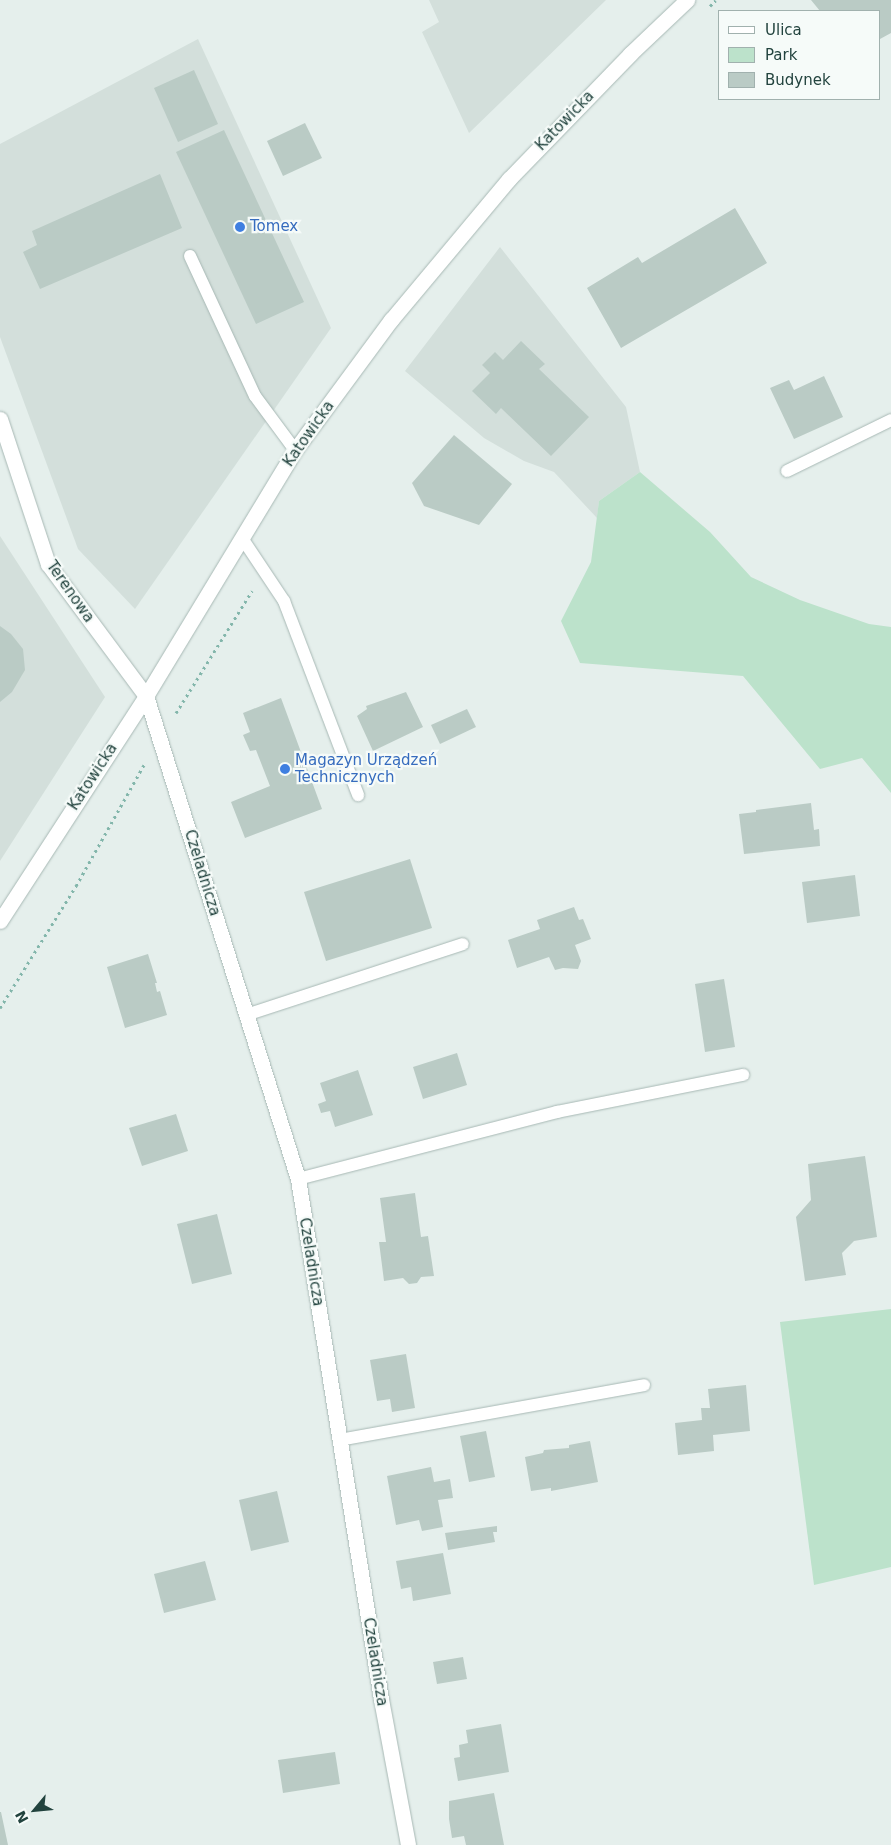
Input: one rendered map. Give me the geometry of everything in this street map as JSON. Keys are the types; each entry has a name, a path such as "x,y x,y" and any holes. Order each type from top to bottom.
{"street":[{"name":"Katowicka","path":"0,921 146,696 295,450 391,320 509,179 630,54 687,0"},
{"name":"Terenowa","path":"0,419 48,564 146,696"},
{"name":"Czeladnicza","path":"146,696 298,1179 381,1699 408,1845"}],"lane":[{"path":"190,256 255,396 295,450"},
{"path":"787,471 891,420"},
{"path":"242,538 284,601 358,795"},
{"path":"246,1015 463,944"},
{"path":"298,1179 557,1112 743,1074"},
{"path":"339,1440 644,1385"}],"path":[{"path":"703,12 716,0"},
{"path":"0,1008 76,886 160,739 265,570"}],"shaded area":[{"path":"429,0 606,0 469,133 422,32 439,22"},
{"path":"198,39 331,328 135,609 78,549 0,337 0,144"},
{"path":"500,247 626,407 640,472 599,501 597,518 554,472 524,461 484,438 405,371"},
{"path":"0,536 105,697 0,861"}],"green space":[{"path":"640,472 710,532 751,577 800,600 869,624 891,627 891,793 862,758 820,769 743,676 580,663 561,621 591,562 599,501"},
{"path":"891,1309 891,1567 814,1585 780,1322"}],"building":[{"path":"811,0 891,0 891,33 881,38 881,10 819,10"},
{"path":"194,70 218,124 178,142 154,88"},
{"path":"305,123 322,158 283,176 267,141"},
{"name":"Tomex","path":"224,130 304,302 256,324 176,152"},
{"path":"160,174 182,228 40,289 23,252 37,245 32,231"},
{"path":"735,208 767,263 621,348 587,288 638,257 642,263"},
{"path":"521,341 545,364 539,369 589,417 551,456 501,408 496,414 472,391 490,373 482,365 495,352 503,360"},
{"path":"824,376 843,417 794,439 770,388 789,380 794,390"},
{"path":"454,435 512,484 479,525 424,506 412,483"},
{"path":"0,626 11,634 23,649 25,670 12,692 0,702"},
{"path":"406,692 423,727 373,751 357,716 367,709 366,706"},
{"name":"Magazyn Urządzeń Technicznych","path":"281,698 322,809 245,838 231,802 270,786 256,750 250,751 243,735 250,732 243,713"},
{"path":"467,709 476,727 440,744 431,725"},
{"path":"811,803 814,830 819,829 820,846 744,854 739,814"},
{"path":"410,859 432,928 326,961 304,892"},
{"path":"855,875 860,916 807,923 802,882"},
{"path":"574,907 579,920 583,919 591,939 575,945 581,961 578,969 563,968 555,970 549,957 517,968 508,940 540,929 537,920"},
{"path":"148,954 157,983 155,983 157,992 160,991 167,1015 125,1028 107,967"},
{"path":"724,979 735,1047 705,1052 695,984"},
{"path":"457,1053 467,1085 423,1099 413,1067"},
{"path":"358,1070 373,1115 335,1127 330,1111 321,1113 318,1104 326,1101 320,1083"},
{"path":"176,1114 188,1151 142,1166 129,1128"},
{"path":"865,1156 877,1237 854,1241 842,1253 846,1275 805,1281 796,1217 811,1200 808,1164"},
{"path":"415,1193 421,1237 428,1236 434,1276 421,1277 417,1283 409,1284 403,1278 384,1281 379,1242 386,1242 380,1198"},
{"path":"217,1214 232,1274 192,1284 177,1224"},
{"path":"406,1354 415,1408 392,1412 390,1399 377,1401 370,1360"},
{"path":"746,1385 750,1431 713,1435 714,1451 678,1455 675,1423 702,1420 701,1408 710,1408 708,1389"},
{"path":"486,1431 495,1477 469,1482 460,1436"},
{"path":"590,1441 598,1482 551,1491 551,1488 531,1491 525,1457 543,1453 544,1450 569,1448 569,1445"},
{"path":"431,1467 434,1482 450,1479 453,1498 438,1500 443,1527 422,1531 419,1520 396,1525 387,1476"},
{"path":"277,1491 289,1542 251,1551 239,1500"},
{"path":"497,1526 497,1532 493,1532 495,1542 448,1550 445,1533"},
{"path":"443,1553 451,1594 413,1601 411,1587 401,1589 396,1561"},
{"path":"205,1561 216,1600 164,1613 154,1574"},
{"path":"463,1657 467,1679 437,1684 433,1662"},
{"path":"501,1724 509,1772 458,1781 454,1758 460,1757 459,1745 468,1743 466,1730"},
{"path":"335,1752 340,1784 283,1793 278,1760"},
{"path":"494,1793 504,1845 466,1845 464,1836 452,1838 449,1801"},
{"path":"1,1812 8,1845 0,1845"}],"place":[{"name":"Tomex","path":"240,227"},
{"name":"Magazyn Urządzeń Technicznych","path":"285,769"}]}
